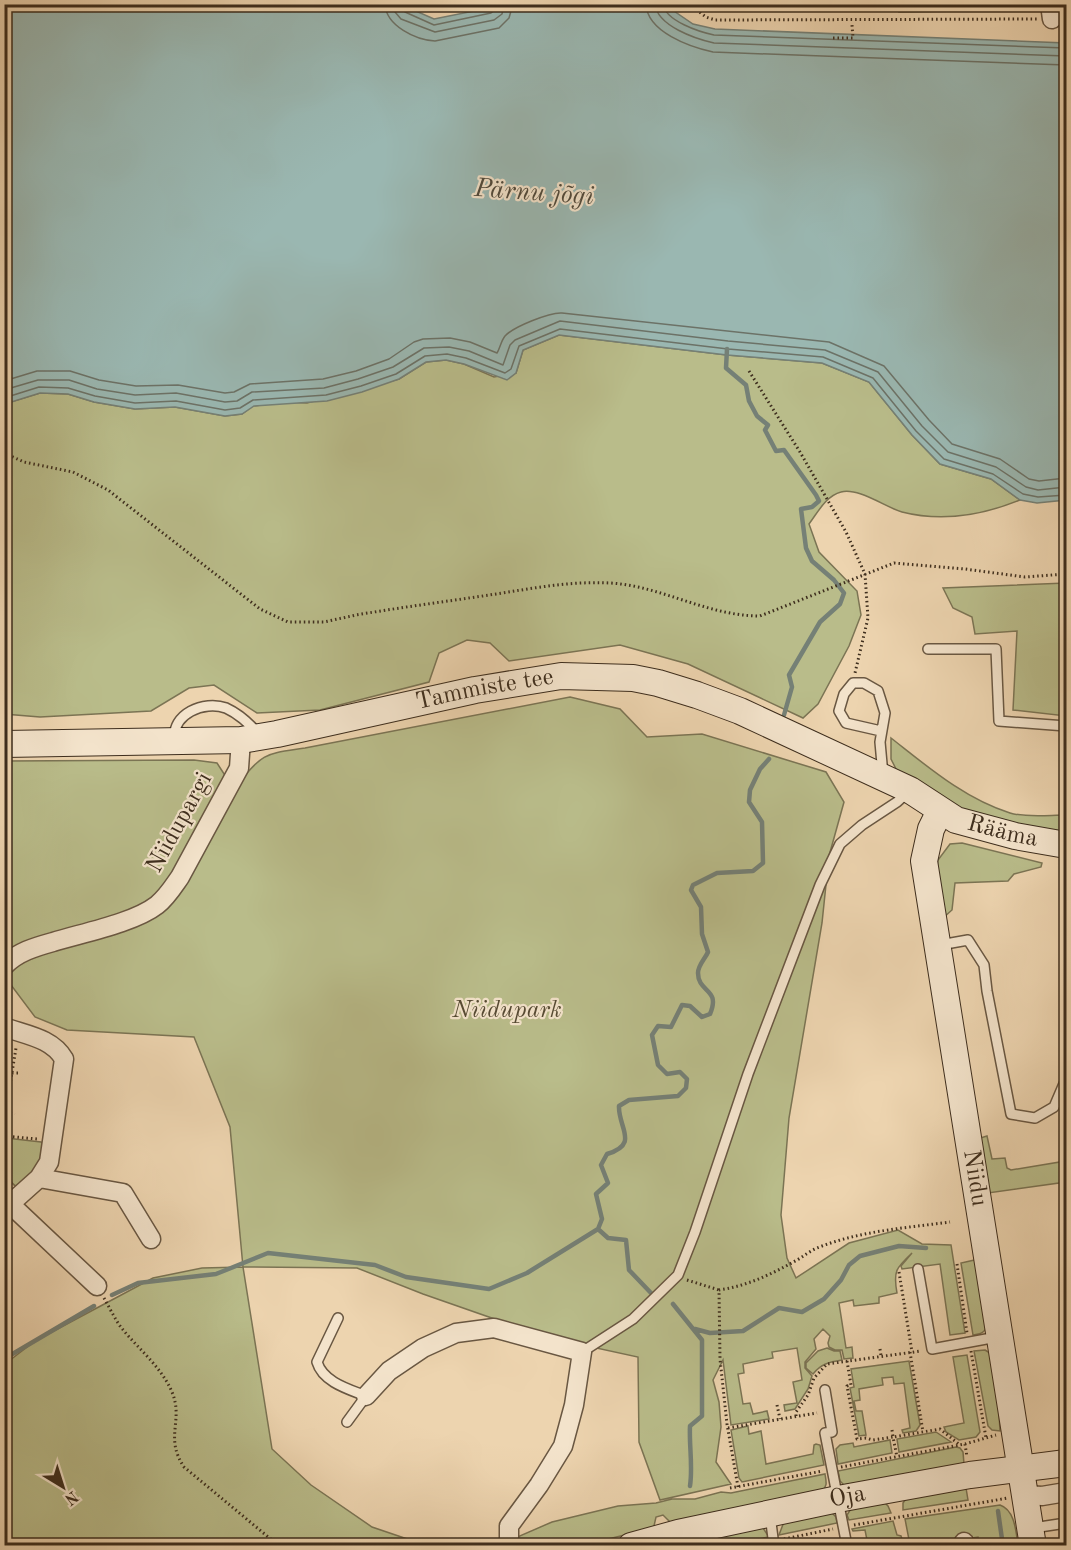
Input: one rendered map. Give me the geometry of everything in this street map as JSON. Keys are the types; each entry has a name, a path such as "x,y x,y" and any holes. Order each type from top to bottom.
{"street":[{"name":"Tammiste tee","path":"4,744 251,738 475,690 561,676 633,678 697,695 740,711 910,790 939,811"},
{"name":"Niidupargi","path":"4,966 12,958 34,948 137,917 169,893 180,877 238,768 251,738"},
{"name":"Rääma","path":"939,811 956,820 1005,834 1066,845"},
{"name":"Niidu","path":"939,811 931,829 924,861 1031,1537"},
{"path":"11,1030 46,1041 58,1048 64,1059 49,1162 39,1178 6,1204 97,1286"},
{"path":"39,1178 123,1193 151,1239"},
{"path":"366,1396 389,1371 423,1348 456,1334 494,1328 582,1352 563,1446 539,1485 509,1526 509,1545"},
{"name":"Oja","path":"631,1545 838,1499 970,1475 1066,1463"},
{"path":"1025,1495 1042,1496 1066,1492"}],"lane":[{"path":"928,649 996,649 999,722 1066,726"},
{"path":"881,731 846,723 839,711 844,694 853,683 864,683 878,691 885,713 881,731 883,777"},
{"path":"176,741 174,731 180,718 199,707 224,707 247,721 251,738"},
{"path":"582,1352 633,1318 678,1275 695,1232 748,1074 820,885 840,844 910,790"},
{"path":"937,946 968,940 984,965 1011,1114 1035,1118 1054,1107 1066,1079"},
{"path":"918,1269 932,1349 1000,1336"},
{"path":"338,1318 318,1359 319,1367 330,1380 366,1396 347,1422"},
{"path":"825,1390 832,1432 825,1433 847,1545"},
{"path":"770,1513 774,1543"},
{"path":"1031,1537 1066,1523"}],"path":[{"path":"689,4 706,17 715,20 1051,12"},
{"path":"833,38 853,38 852,25"},
{"path":"749,371 800,452 846,532 865,574 868,618 853,683"},
{"path":"4,453 24,462 73,472 108,490 260,609 288,621 324,622 368,613 573,583 611,583 646,588 700,606 740,616 760,616 894,563 1025,577 1066,574"},
{"path":"4,1120 12,1073 11,1030"},
{"path":"12,1073 20,1073"},
{"path":"6,1113 15,1114"},
{"path":"4,1136 51,1141"},
{"path":"678,1275 688,1281 719,1290 735,1288 761,1278 815,1249 852,1237 892,1229 950,1222"},
{"path":"899,1272 923,1432"},
{"path":"97,1286 120,1325 163,1376 171,1389 177,1407 173,1437 176,1455 184,1467 279,1545"},
{"path":"719,1290 720,1359 738,1487"},
{"path":"880,1349 882,1356"},
{"path":"796,1416 796,1412 808,1395 814,1378 827,1364 932,1349"},
{"path":"847,1361 851,1385 847,1386 857,1439 873,1440 940,1429 960,1445"},
{"path":"777,1405 780,1419"},
{"path":"728,1428 828,1411"},
{"path":"892,1430 897,1457"},
{"path":"730,1488 965,1444 1015,1430"},
{"path":"965,1444 968,1462"},
{"path":"750,1545 774,1543 844,1527 1025,1495"}],"green space":[{"path":"898,5 963,5 964,11 899,12"},
{"path":"559,335 727,355 822,363 869,382 912,435 940,464 991,479 1020,500 991,510 947,517 902,512 856,492 841,492 827,501 809,524 819,552 857,591 861,615 849,646 818,704 803,718 688,664 620,645 509,661 490,643 467,640 439,653 429,682 320,710 257,713 214,685 189,688 151,711 40,717 4,714 4,404 40,393 68,394 94,402 135,409 175,407 225,416 242,414 253,406 284,402 307,403 399,379 426,362 446,360 464,364 494,377 516,373 523,350"},
{"path":"1066,583 1066,716 1013,710 1017,631 975,634 972,617 953,608 943,588"},
{"name":"Niidupark","path":"570,697 620,709 647,737 702,734 826,772 844,802 829,856 822,923 789,1118 781,1215 787,1258 796,1278 849,1243 898,1230 922,1244 951,1245 965,1333 950,1335 940,1264 902,1269 901,1266 912,1253 897,1270 895,1280 897,1293 879,1297 879,1303 854,1306 853,1300 839,1303 846,1348 852,1347 853,1358 844,1359 842,1350 829,1347 830,1336 823,1329 814,1339 816,1349 805,1362 805,1368 812,1376 808,1389 795,1409 785,1411 784,1405 797,1403 793,1382 802,1380 797,1348 772,1352 773,1358 743,1364 744,1373 738,1374 743,1404 750,1403 753,1414 767,1411 769,1419 731,1425 723,1360 713,1380 719,1402 721,1427 716,1462 731,1484 660,1500 639,1442 638,1357 546,1337 357,1268 243,1267 230,1127 194,1037 67,1030 35,1017 5,977 5,761 194,760 217,763 226,777 238,784 260,760 273,754"},
{"path":"891,738 962,791 993,807 1024,815 1066,815 1066,832 1044,830 964,810 897,771 891,759"},
{"path":"962,843 1042,863 1041,867 1014,874 1008,881 955,883 952,910 944,917 936,875 938,860 950,844"},
{"path":"987,1136 992,1159 1005,1158 1007,1168 1011,1170 1066,1161 1066,1182 988,1193 977,1139"},
{"path":"6,1138 41,1142 47,1146 43,1164 18,1188 9,1178 4,1165"},
{"path":"979,1259 988,1325 982,1333 973,1335 961,1263"},
{"path":"243,1267 272,1449 311,1485 372,1527 425,1545 5,1545 5,1364 35,1341 153,1278 202,1268"},
{"path":"827,1348 840,1351 842,1360 826,1364 813,1374 806,1368 806,1363 818,1351"},
{"path":"985,1350 993,1355 1000,1431 992,1430 988,1426 974,1351"},
{"path":"967,1355 980,1432 976,1437 959,1440 946,1432 944,1427 964,1423 953,1357"},
{"path":"909,1361 920,1425 916,1431 903,1433 902,1430 910,1428 904,1383 894,1384 893,1377 882,1378 883,1385 859,1389 860,1400 854,1401 856,1411 862,1411 866,1435 859,1436 850,1388 854,1387 851,1369"},
{"path":"748,1426 749,1434 761,1431 766,1464 813,1454 816,1444 820,1445 824,1465 742,1482 739,1478 731,1430"},
{"path":"936,1432 951,1442 899,1452 897,1439"},
{"path":"890,1440 892,1453 838,1464 836,1449 840,1445 853,1443 854,1447"},
{"path":"956,1447 963,1452 964,1464 844,1485 840,1481 838,1471"},
{"path":"825,1474 826,1485 822,1491 671,1523 663,1515 656,1517 654,1526 649,1529 584,1545 519,1545 515,1538 552,1522 618,1506 656,1503 672,1499 695,1499 721,1492 731,1493"},
{"path":"966,1488 968,1500 903,1510 903,1503 907,1497"},
{"path":"884,1502 891,1513 849,1520 847,1515 852,1507"},
{"path":"1000,1505 1012,1516 1018,1545 979,1545 978,1537 960,1540 957,1545 955,1539 910,1545 905,1519"},
{"path":"831,1512 836,1517 837,1523 779,1535 785,1519"},
{"path":"893,1521 897,1535 901,1536 904,1545 868,1545 865,1530 853,1531 852,1529"},
{"path":"763,1528 769,1537 725,1545 702,1545 733,1531"}],"water":[{"name":"Pärnu jõgi","path":"5,5 402,5 434,19 504,5 665,5 693,24 715,29 1066,43 1066,500 1037,503 1020,500 991,479 940,464 912,435 869,382 822,363 727,355 559,335 523,350 516,373 507,380 464,364 446,360 426,362 399,379 362,392 327,401 254,406 242,414 225,416 175,407 135,409 94,402 68,394 40,393 5,404"}],"waterway":[{"path":"727,349 726,368 746,385 749,401 757,416 768,425 765,430 776,451 784,450 819,501 812,507 801,509 806,548 812,561 834,580 844,593 840,604 820,622 789,675 792,687 784,715"},
{"path":"651,1293 629,1270 626,1240 608,1238 598,1229 602,1219 596,1194 608,1183 601,1165 607,1154 617,1150 625,1140 619,1106 629,1100 678,1096 686,1088 687,1079 680,1072 667,1074 658,1065 652,1035 658,1026 671,1027 682,1005 690,1006 702,1017 710,1014 713,999 701,984 698,973 708,952 702,934 701,907 691,890 693,885 717,873 753,871 763,863 762,822 749,802 750,790 760,769 769,759"},
{"path":"112,1295 138,1283 216,1274 268,1253 375,1265 406,1277 489,1289 527,1273 598,1229"},
{"path":"695,1329 710,1333 743,1331 779,1308 802,1312 824,1299 841,1280 849,1265 860,1256 899,1246 926,1248"},
{"path":"673,1304 702,1340 702,1416 690,1426 690,1486"},
{"path":"4,1359 94,1306"},
{"path":"998,1511 1003,1546"}]}
